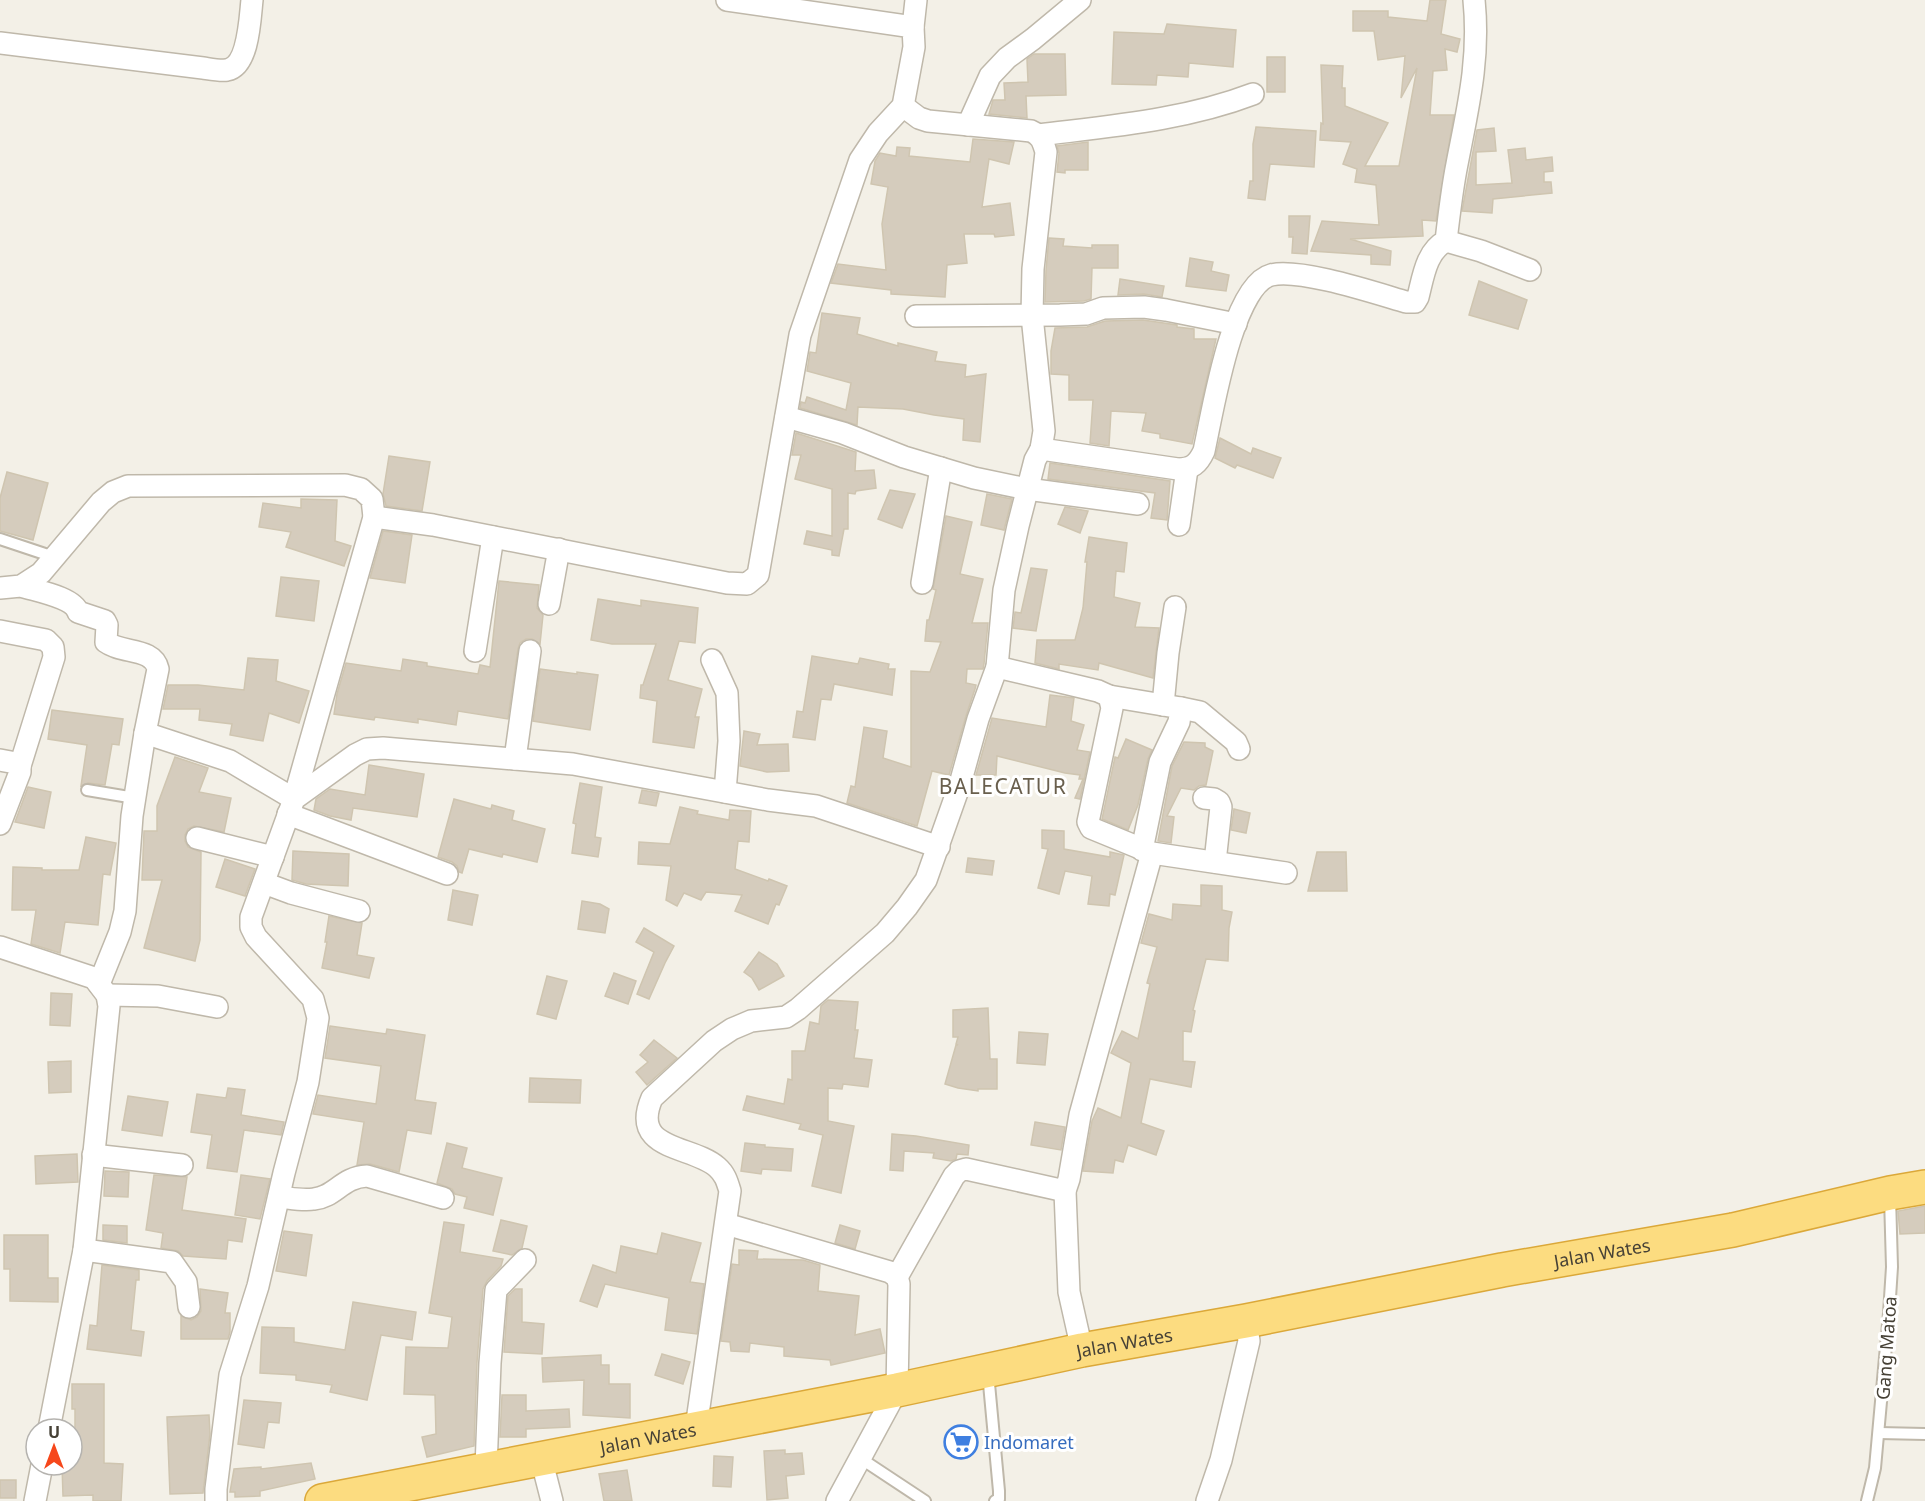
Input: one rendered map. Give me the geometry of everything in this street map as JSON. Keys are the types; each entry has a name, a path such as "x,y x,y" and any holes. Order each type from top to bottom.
{"highway":[{"name":"Jalan Wates","path":"322,1501 897,1390 1082,1350 1246,1321 1502,1270 1733,1230 1925,1187"}],"street":[{"path":"0,43 229,70 241,58 247,41 252,0"},
{"path":"727,0 913,27"},
{"path":"374,517 433,525 727,583 747,584 758,575 800,335 860,160 878,133 903,106 914,48 913,27 916,0"},
{"path":"968,125 990,76 1007,58 1080,0"},
{"path":"1446,241 1476,54 1473,0"},
{"path":"903,106 919,118 928,121 1031,131 1039,135 1189,114 1253,94"},
{"path":"696,1428 730,1191 726,1176 716,1165 656,1139 647,1119 647,1109 652,1098 714,1041 732,1029 752,1021 786,1017 798,1009 876,941 907,907 926,880 960,784 978,720 997,667 1004,590 1027,489 1035,460 1041,449 1044,430 1032,316 1033,269 1046,152 1039,135"},
{"path":"1041,449 1187,469 1199,463 1204,451 1225,352 1254,286 1262,279 1272,275 1323,279 1406,302 1415,302 1429,260 1439,244 1446,241 1481,250 1530,270"},
{"path":"916,316 1086,314 1103,308 1144,307 1236,324"},
{"path":"786,417 843,433 904,457 974,478 1027,489 1138,504"},
{"path":"922,583 940,468"},
{"path":"1179,525 1187,469"},
{"path":"21,586 41,573 101,502 113,492 128,486 345,485 361,489 372,499 374,517 291,807 251,917 251,927 256,937 313,999 318,1018 308,1082 280,1197 258,1286 230,1376 216,1501"},
{"path":"475,651 493,537"},
{"path":"549,604 559,549"},
{"path":"0,588 21,586 68,600 76,605 78,612 105,621 107,625 106,642 112,646 151,656 158,669 135,798 125,911 103,989"},
{"path":"1082,1350 1069,1292 1065,1191 1080,1115 1147,851 1160,762 1179,722 1172,706 1168,653 1175,607"},
{"path":"0,631 46,640 53,647 54,657 10,763 20,771 0,824"},
{"path":"515,759 530,651"},
{"path":"712,660 727,693 729,741 725,792"},
{"path":"997,667 1098,691 1109,696 1200,712 1236,742 1239,749"},
{"path":"1109,696 1113,708 1089,825 1097,832 1147,851 1286,873"},
{"path":"145,733 230,761 291,807 447,874"},
{"path":"291,807 332,770 367,749 383,748 573,764 816,806 939,847"},
{"path":"1204,798 1214,799 1221,807 1215,862"},
{"path":"197,838 273,857"},
{"path":"264,883 291,893 359,911"},
{"path":"0,947 94,978 103,989 109,1006 84,1250 51,1417"},
{"path":"103,989 217,1007"},
{"path":"93,1155 182,1165"},
{"path":"897,1277 959,1171 966,1169 1065,1191"},
{"path":"280,1197 315,1200 330,1194 355,1176 367,1176 443,1198"},
{"path":"726,1224 890,1272 897,1277 899,1284 897,1390 837,1501"},
{"path":"84,1250 172,1262 186,1282 189,1307"},
{"path":"486,1468 490,1363 496,1290 525,1260"},
{"path":"1207,1501 1221,1460 1249,1341 1246,1321"},
{"path":"541,1458 552,1501"},
{"path":"35,1501 40,1477"}],"lane":[{"path":"0,538 54,557"},
{"path":"87,790 135,798"},
{"name":"Gang Matoa","path":"1867,1501 1875,1468 1879,1433 1892,1267 1890,1193"},
{"path":"987,1370 999,1491 999,1499 995,1501"},
{"path":"1879,1433 1925,1434"},
{"path":"860,1458 925,1501"}],"building":[{"path":"1430,0 1446,0 1441,34 1460,39 1457,52 1445,49 1447,70 1433,71 1430,115 1454,115 1436,221 1422,220 1423,236 1350,239 1391,251 1390,265 1371,264 1371,255 1311,251 1322,221 1379,225 1376,185 1355,182 1357,169 1343,164 1351,142 1320,140 1321,123 1323,124 1321,65 1343,66 1342,88 1345,88 1345,106 1388,123 1365,166 1399,166 1417,68 1401,98 1405,56 1378,60 1374,31 1353,31 1353,11 1388,11 1388,17 1427,21"},
{"path":"1167,24 1236,30 1233,67 1189,63 1188,77 1157,75 1156,85 1112,84 1114,32 1164,34"},
{"path":"1034,54 1065,54 1066,95 1026,96 1027,118 989,114 993,100 1005,100 1004,83 1028,82 1027,59"},
{"path":"1267,57 1285,57 1285,92 1267,92"},
{"path":"1256,127 1316,131 1314,167 1270,164 1265,200 1248,198 1250,181 1253,181 1253,144"},
{"path":"1494,128 1496,151 1476,152 1476,185 1512,183 1508,150 1525,148 1526,160 1552,157 1553,171 1544,172 1544,182 1551,182 1552,193 1493,199 1492,213 1462,211 1477,130"},
{"path":"973,139 1014,142 1009,164 989,159 982,207 1010,203 1014,235 995,237 994,234 964,234 967,263 947,265 945,297 891,294 891,290 831,283 838,264 886,270 882,224 888,187 871,184 875,161 880,153 896,156 897,147 910,148 909,156 970,162"},
{"path":"1088,142 1088,170 1057,172 1059,153 1057,146"},
{"path":"1289,216 1310,216 1307,254 1292,253 1293,237 1289,237"},
{"path":"1049,238 1064,239 1063,246 1092,248 1092,245 1118,245 1118,268 1092,268 1091,299 1045,302"},
{"path":"1190,258 1213,262 1211,271 1229,275 1226,291 1186,286"},
{"path":"1120,279 1164,286 1162,297 1144,294 1118,295"},
{"path":"1479,281 1527,300 1518,329 1469,315"},
{"path":"822,313 860,318 857,334 898,346 898,343 937,352 935,361 966,365 965,377 986,374 980,442 963,440 964,419 903,409 858,407 857,425 800,408 801,402 805,403 807,397 846,410 851,383 807,371 810,352 816,353"},
{"path":"1143,320 1194,329 1194,339 1216,339 1192,444 1160,438 1160,434 1142,431 1146,413 1111,411 1109,446 1090,443 1093,400 1069,400 1069,375 1051,374 1051,351 1055,328 1087,327 1105,321"},
{"path":"796,433 856,452 855,471 874,470 876,488 856,491 855,494 848,493 848,529 844,529 839,556 832,555 832,550 804,544 807,531 832,536 832,489 795,479 801,455 792,455"},
{"path":"1220,438 1251,454 1253,448 1281,458 1273,478 1237,465 1235,468 1215,458"},
{"path":"389,456 430,462 422,511 386,506 383,494"},
{"path":"1050,463 1170,481 1167,520 1151,518 1155,493 1048,479"},
{"path":"7,472 48,483 33,540 0,531 0,498"},
{"path":"890,490 915,494 902,528 878,519"},
{"path":"987,494 1012,499 1004,530 981,525"},
{"path":"301,499 337,500 335,541 351,546 344,566 286,547 291,532 259,527 263,503 301,508"},
{"path":"1065,507 1088,511 1080,533 1058,524"},
{"path":"946,516 972,522 960,574 983,579 972,623 988,623 983,669 967,669 966,683 976,685 949,775 932,771 917,826 847,803 851,786 855,787 864,727 887,731 883,758 911,767 911,671 930,672 941,642 925,641 927,620 929,620 936,590 933,589"},
{"path":"383,531 412,535 405,583 370,578"},
{"path":"1089,537 1127,543 1124,572 1116,571 1114,597 1140,603 1135,627 1159,628 1153,678 1099,663 1098,670 1059,664 1059,669 1035,663 1037,640 1075,640 1083,608 1087,562 1085,562"},
{"path":"1031,568 1047,570 1036,631 1013,628 1015,612 1021,613"},
{"path":"281,577 319,581 314,621 276,616"},
{"path":"499,581 539,585 537,608 543,615 540,644 532,639 526,639 520,643 508,719 458,711 456,725 418,719 418,723 334,714 346,663 401,671 403,659 427,663 427,666 478,674 480,665 490,667"},
{"path":"598,599 641,606 641,600 698,608 695,643 679,641 668,680 702,689 695,717 699,717 694,748 653,742 657,701 640,698 641,685 643,685 656,644 612,644 591,640"},
{"path":"812,656 858,664 860,658 889,664 888,669 895,669 892,695 834,684 831,700 821,699 815,740 793,737 797,711 803,712"},
{"path":"248,658 278,660 276,681 309,691 299,723 269,713 263,741 230,735 232,724 199,720 200,709 163,709 168,685 198,685 244,690"},
{"path":"540,669 598,675 590,730 533,721"},
{"path":"1050,695 1074,698 1071,721 1084,725 1077,750 1090,752 1080,799 1075,798 1083,779 1079,779 1080,775 997,756 996,775 976,775 992,718 1046,727"},
{"path":"52,710 123,719 119,745 112,744 105,785 88,783 81,786 87,745 48,739"},
{"path":"744,731 760,734 757,745 788,744 789,771 767,772 740,766"},
{"path":"1126,739 1152,750 1138,805 1128,830 1102,819 1115,757 1118,758"},
{"path":"1184,742 1205,743 1205,747 1213,751 1206,785 1194,790 1181,788 1167,816 1174,817 1171,843 1158,841 1172,766"},
{"path":"175,757 208,768 199,792 231,798 224,832 194,826 188,829 185,835 188,847 201,852 200,940 195,961 144,948 162,880 142,880 144,831 157,831 157,806"},
{"path":"369,765 424,774 417,817 353,808 351,820 314,810 316,799 330,789 365,795"},
{"path":"580,783 602,787 595,837 601,838 598,857 572,853 576,824 573,823"},
{"path":"28,787 51,792 44,828 15,822"},
{"path":"642,790 659,793 656,806 639,803"},
{"path":"454,799 491,809 492,805 514,811 512,820 545,829 537,862 469,849 462,873 452,862 438,857"},
{"path":"680,807 698,811 697,814 729,820 730,810 751,811 749,842 738,841 735,869 787,886 768,924 735,911 742,895 706,892 701,900 684,893 677,906 666,900 671,866 638,864 639,842 670,844"},
{"path":"1234,809 1250,813 1246,833 1231,830"},
{"path":"1042,830 1064,831 1064,849 1110,857 1110,852 1124,855 1115,895 1110,894 1109,906 1088,904 1092,876 1065,871 1059,894 1038,888 1048,849 1042,848"},
{"path":"86,837 116,843 110,875 103,874 98,925 65,922 60,953 31,944 36,910 12,910 13,867 79,870"},
{"path":"293,851 349,854 348,886 306,884 292,880"},
{"path":"1317,852 1346,852 1347,891 1308,891"},
{"path":"968,858 994,861 992,875 966,872"},
{"path":"225,859 255,869 245,896 216,887"},
{"path":"1201,885 1222,886 1222,910 1232,912 1228,961 1206,959 1193,1010 1195,1011 1191,1032 1183,1031 1183,1061 1195,1062 1191,1087 1150,1079 1141,1123 1164,1131 1156,1155 1128,1145 1123,1162 1115,1160 1113,1173 1083,1171 1092,1121 1098,1108 1121,1118 1131,1063 1111,1053 1122,1031 1138,1039 1150,984 1147,983 1157,947 1141,943 1149,914 1172,920 1173,904 1201,906"},
{"path":"453,890 478,895 472,925 448,920"},
{"path":"582,901 600,904 609,909 605,933 578,929"},
{"path":"329,916 362,923 357,955 374,958 369,978 322,968"},
{"path":"644,928 674,946 649,999 637,994 654,952 636,942"},
{"path":"759,952 777,964 784,976 759,990 752,978 744,972"},
{"path":"614,973 636,981 628,1004 605,996"},
{"path":"547,976 567,981 556,1019 537,1014"},
{"path":"51,993 72,994 70,1026 50,1025"},
{"path":"828,1000 858,1002 855,1030 858,1030 854,1058 872,1060 868,1087 843,1084 842,1089 828,1088 828,1121 854,1126 841,1193 812,1186 823,1135 799,1129 801,1124 743,1110 747,1096 784,1104 788,1079 792,1080 792,1051 805,1051 810,1022 819,1024 821,1006"},
{"path":"988,1008 990,1059 997,1059 997,1089 978,1089 978,1091 945,1084 956,1045 958,1045 956,1044 958,1037 953,1037 953,1010"},
{"path":"330,1026 386,1034 387,1029 425,1035 415,1100 436,1103 431,1134 407,1130 399,1172 370,1164 357,1165 364,1122 313,1114 318,1095 376,1104 381,1066 325,1058"},
{"path":"1019,1032 1048,1034 1045,1065 1017,1063"},
{"path":"654,1040 677,1058 647,1085 636,1072 648,1062 640,1055"},
{"path":"71,1061 71,1092 49,1093 48,1062"},
{"path":"530,1078 581,1080 580,1103 529,1102"},
{"path":"228,1088 245,1090 241,1115 284,1122 281,1135 244,1130 237,1172 207,1168 212,1135 191,1132 197,1094 226,1098"},
{"path":"128,1096 168,1102 162,1136 122,1130"},
{"path":"1035,1122 1065,1127 1061,1150 1031,1145"},
{"path":"892,1134 969,1145 968,1155 957,1154 956,1159 951,1161 933,1158 934,1153 904,1151 903,1171 890,1170"},
{"path":"447,1143 467,1148 462,1168 502,1178 493,1215 464,1208 467,1197 455,1194 452,1189 437,1183"},
{"path":"745,1143 793,1149 791,1171 762,1169 761,1174 741,1171"},
{"path":"77,1154 78,1182 36,1184 35,1156"},
{"path":"105,1171 129,1172 128,1197 104,1196"},
{"path":"154,1175 187,1177 182,1210 246,1219 242,1242 228,1240 226,1259 183,1256 178,1251 161,1248 163,1233 146,1230"},
{"path":"241,1175 270,1179 260,1219 235,1215"},
{"path":"1925,1206 1925,1233 1900,1234 1898,1211"},
{"path":"501,1220 527,1226 522,1248 512,1255 493,1251"},
{"path":"444,1222 464,1225 460,1252 503,1259 501,1266 483,1289 477,1362 474,1446 427,1457 422,1437 436,1434 435,1395 404,1394 406,1347 448,1348 452,1317 429,1313"},
{"path":"103,1225 127,1226 127,1243 103,1240"},
{"path":"840,1225 860,1231 855,1249 835,1243"},
{"path":"284,1231 312,1235 306,1276 276,1271"},
{"path":"662,1233 701,1243 690,1282 704,1284 697,1334 665,1330 669,1298 605,1284 597,1307 580,1301 593,1265 616,1273 621,1246 657,1254"},
{"path":"4,1235 48,1235 48,1278 58,1278 58,1302 10,1301 10,1269 4,1269"},
{"path":"739,1250 758,1251 757,1259 803,1260 820,1265 818,1291 859,1296 855,1335 880,1329 885,1353 831,1365 830,1360 784,1356 784,1347 750,1343 749,1352 731,1351 730,1342 721,1341 732,1264 739,1265"},
{"path":"102,1265 139,1270 131,1330 144,1332 141,1356 87,1349 90,1325 97,1326"},
{"path":"200,1289 228,1293 225,1313 230,1313 228,1339 181,1339 181,1316 191,1320 201,1311"},
{"path":"515,1289 522,1289 522,1322 544,1324 542,1354 504,1352 508,1296"},
{"path":"353,1302 416,1312 412,1340 381,1335 367,1400 330,1392 332,1385 296,1380 296,1375 260,1373 262,1327 294,1328 294,1342 345,1350"},
{"path":"662,1354 690,1362 683,1384 655,1375"},
{"path":"601,1355 601,1365 609,1365 609,1384 630,1384 630,1418 583,1415 584,1380 543,1382 542,1358"},
{"path":"72,1384 104,1384 104,1463 123,1464 121,1501 93,1501 93,1495 63,1496 62,1477 84,1477 84,1417 75,1417 75,1409 72,1409"},
{"path":"502,1395 526,1395 526,1411 569,1409 570,1427 526,1429 526,1437 500,1437"},
{"path":"244,1400 281,1403 279,1423 268,1422 264,1448 238,1444"},
{"path":"209,1415 210,1434 203,1493 170,1494 167,1417"},
{"path":"785,1450 785,1454 802,1453 804,1474 786,1476 788,1498 767,1500 764,1451"},
{"path":"714,1456 733,1457 731,1487 713,1486"},
{"path":"311,1463 315,1479 260,1491 260,1496 235,1497 235,1492 230,1492 234,1469 261,1467 261,1469"},
{"path":"627,1470 632,1501 604,1501 599,1474"},
{"path":"0,1480 16,1480 16,1498 0,1498"}],"place":[{"name":"Indomaret","path":"961,1442"}],"district":[{"name":"BALECATUR","path":"1003,786"}]}
